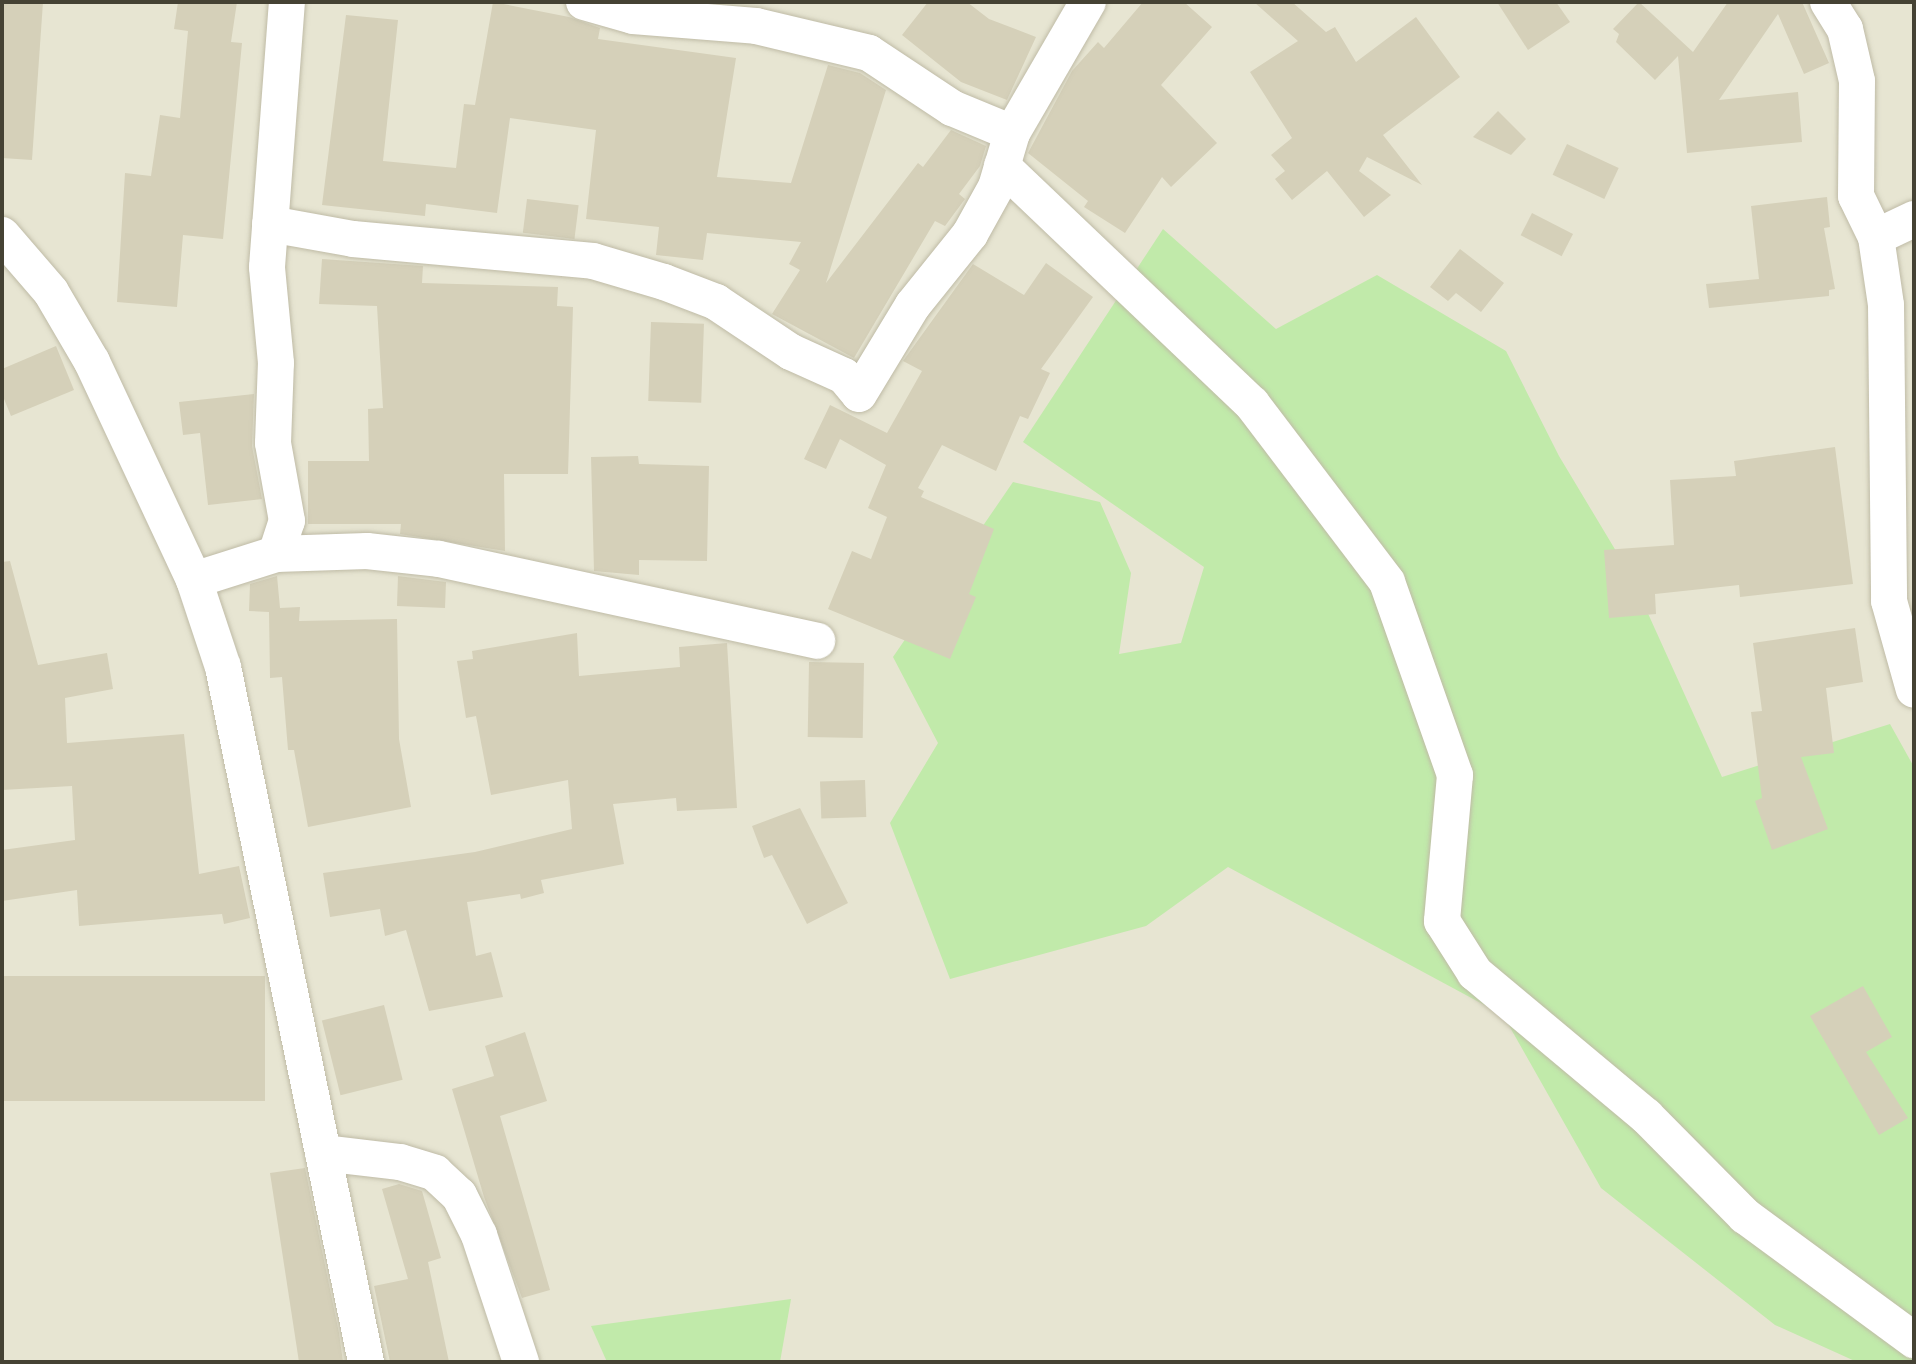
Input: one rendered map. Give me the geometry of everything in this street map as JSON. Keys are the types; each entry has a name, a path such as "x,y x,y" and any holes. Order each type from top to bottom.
{"street":[{"path":"276,554 287,521 273,443 276,363 267,267 287,2"},
{"path":"584,2 633,16 758,14 869,53 1007,149 1252,404 1387,582 1455,775 1442,921 1475,973 1646,1116 1745,1216 1914,1340"},
{"path":"270,224 422,247 593,261 664,282 716,302 791,352 844,376 859,394 913,305 970,234 1007,149 1088,2"},
{"path":"1828,2 1845,29 1857,81 1856,196 1876,237 1886,305 1889,601 1914,690"},
{"path":"1876,237 1914,219"},
{"path":"2,235 51,292 92,362 194,580 232,709 366,1362"},
{"path":"194,580 276,554 367,551 439,559 817,641"},
{"path":"323,1153 411,1166 435,1173 459,1195 479,1235 521,1362"}],"shaded area":[{"path":"2,2 1914,2 1914,1362 2,1362"}],"green space":[{"path":"1163,229 1276,329 1377,275 1506,351 1559,456 1631,576 1722,777 1890,724 1914,767 1914,1362 1857,1362 1775,1325 1601,1188 1503,1015 1228,867 1146,926 950,979 890,823 938,743 893,657 1013,482 1100,502 1131,573 1119,654 1181,643 1204,567 1023,442"},
{"path":"791,1299 780,1362 607,1362 591,1326"}],"building":[{"path":"2,2 43,2 32,160 2,158"},
{"path":"178,2 237,2 231,42 242,43 223,239 183,235 177,307 117,302 125,173 151,176 160,115 180,118 188,31 174,29"},
{"path":"493,2 569,17 600,28 598,39 736,58 717,177 791,183 828,65 860,73 886,90 826,283 918,163 923,167 951,130 986,146 980,166 959,194 965,199 945,226 935,221 854,358 772,314 800,270 789,264 801,242 707,233 703,260 656,255 659,227 586,219 596,130 510,118 497,213 426,204 425,216 322,205 346,15 398,20 383,161 456,168 464,104 475,105"},
{"path":"928,2 967,2 989,19 1036,37 1007,100 961,82 902,35"},
{"path":"1143,2 1184,2 1212,27 1161,85 1217,143 1171,187 1162,177 1125,233 1084,207 1088,201 1028,153 1072,71 1098,42 1104,48"},
{"path":"1254,2 1292,2 1326,32 1335,27 1356,62 1416,17 1460,77 1383,135 1422,185 1367,157 1359,171 1391,195 1364,217 1327,171 1292,200 1275,179 1285,171 1271,155 1292,138 1250,72 1298,41"},
{"path":"1497,2 1556,2 1570,22 1528,50"},
{"path":"1639,2 1693,52 1728,2 1802,2 1829,63 1804,74 1778,14 1719,100 1798,92 1802,142 1687,153 1678,56 1655,80 1616,42 1619,34 1613,29"},
{"path":"1498,111 1526,139 1511,155 1473,137"},
{"path":"1567,144 1619,168 1604,199 1553,175"},
{"path":"1827,197 1830,227 1824,228 1835,289 1829,290 1829,296 1709,308 1706,284 1759,279 1751,206"},
{"path":"527,199 579,205 574,239 523,233"},
{"path":"1532,213 1573,234 1562,256 1521,235"},
{"path":"1460,249 1504,283 1481,312 1456,293 1448,301 1430,287"},
{"path":"322,259 423,266 422,283 558,287 557,306 573,307 568,474 504,474 505,551 400,534 401,524 308,524 308,461 369,461 368,409 383,408 377,306 319,304"},
{"path":"1046,263 1093,297 1041,369 1050,373 1028,419 1020,416 996,471 942,445 918,488 924,491 921,497 994,529 969,594 976,597 950,659 828,609 852,551 871,559 887,517 868,508 886,465 840,439 826,469 804,459 830,405 887,433 922,371 903,361 973,264 1024,295"},
{"path":"651,322 704,324 701,403 648,401"},
{"path":"56,346 74,390 11,416 2,394 2,369"},
{"path":"254,394 252,446 262,499 208,505 200,433 183,435 179,402"},
{"path":"1835,447 1853,584 1740,597 1739,585 1655,594 1656,614 1609,618 1604,550 1674,545 1670,480 1736,476 1734,461"},
{"path":"638,456 639,464 709,466 707,561 639,560 639,575 594,571 591,457"},
{"path":"10,561 38,665 107,653 113,689 65,698 67,743 184,734 199,874 239,866 250,918 224,924 222,914 79,926 77,890 2,901 2,850 75,840 72,786 2,790 2,562"},
{"path":"277,576 280,608 300,607 299,621 397,619 399,739 411,807 308,827 294,750 288,750 282,677 270,678 269,612 249,611 250,584"},
{"path":"398,576 446,582 445,608 397,606"},
{"path":"1855,628 1863,682 1826,688 1834,753 1801,757 1828,829 1772,850 1755,801 1762,798 1751,712 1762,711 1753,643"},
{"path":"577,633 579,676 680,667 679,647 727,643 737,808 677,811 676,798 613,804 624,864 541,880 544,893 521,899 520,894 467,902 476,956 491,952 503,997 429,1011 406,930 385,936 380,909 330,917 323,873 475,852 572,829 568,780 491,795 476,716 466,718 457,661 473,659 472,651"},
{"path":"809,662 864,663 863,738 808,737"},
{"path":"865,780 866,817 821,819 820,782"},
{"path":"800,808 848,903 807,924 772,855 764,858 752,826"},
{"path":"2,976 265,976 265,1101 2,1101"},
{"path":"1863,986 1892,1037 1866,1052 1908,1118 1879,1135 1810,1016"},
{"path":"384,1005 403,1080 341,1095 322,1020"},
{"path":"525,1032 547,1101 500,1116 550,1290 522,1298 484,1197 452,1089 494,1076 485,1046"},
{"path":"305,1168 343,1362 299,1362 270,1173"},
{"path":"399,1184 422,1191 441,1258 428,1262 449,1362 390,1362 374,1286 408,1279 382,1189"}]}
